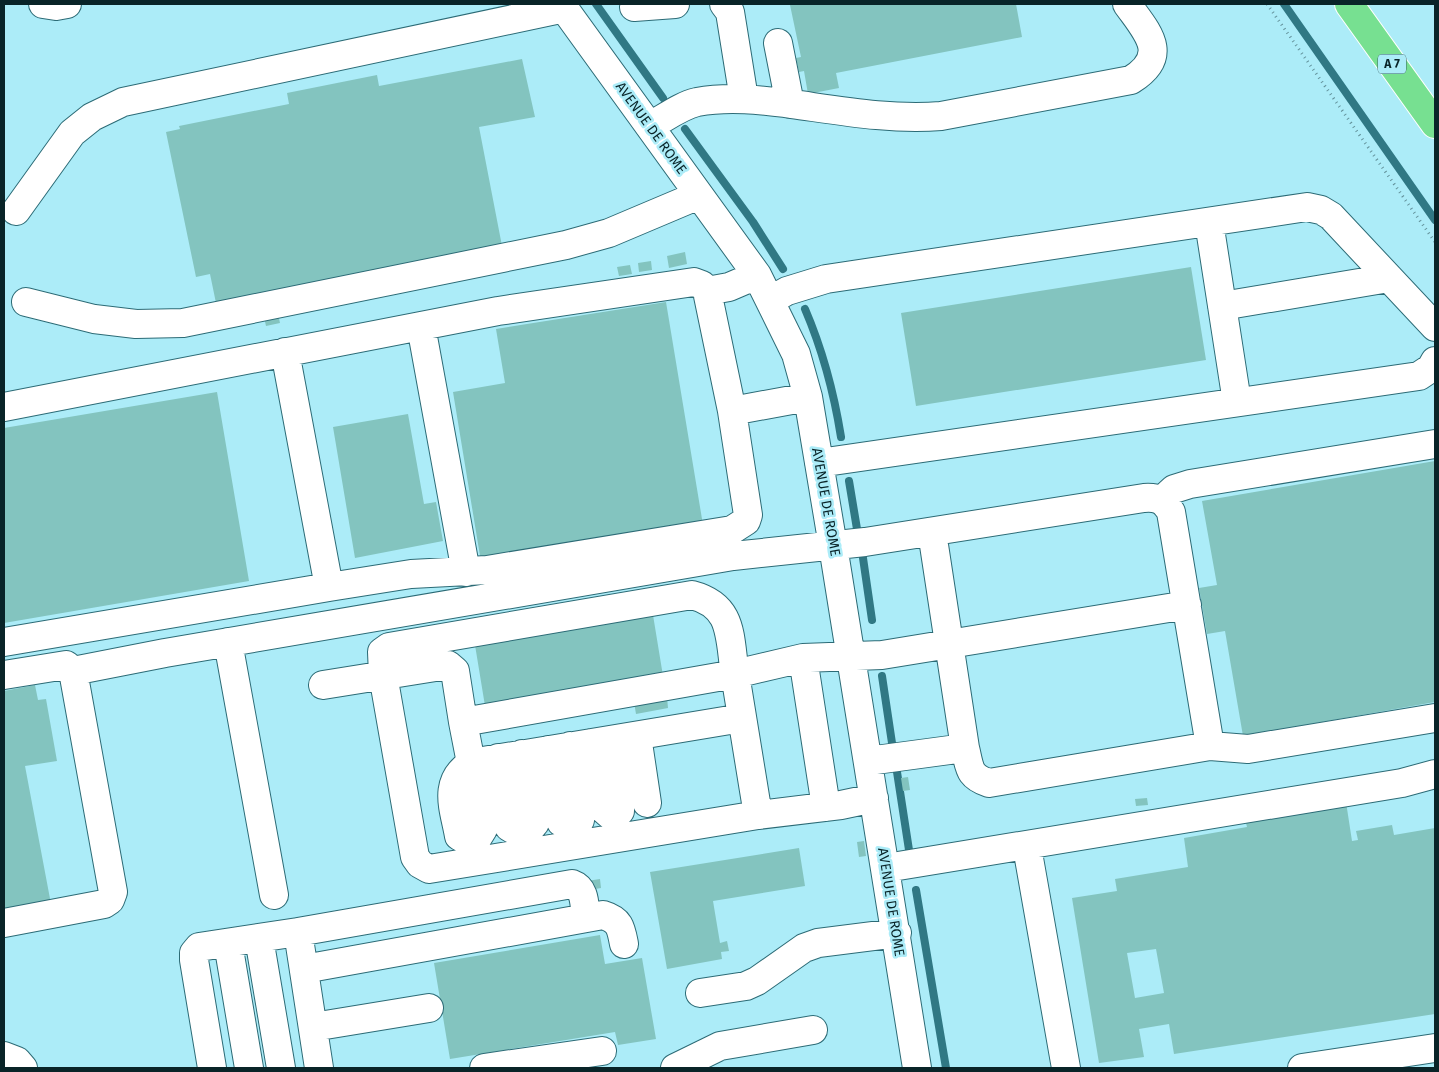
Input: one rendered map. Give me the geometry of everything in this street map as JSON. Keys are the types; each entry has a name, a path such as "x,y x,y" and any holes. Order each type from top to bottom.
{"highway":[{"name":"A 7","path":"1349,4 1435,124"}],"street":[{"path":"44,4 56,6 66,4"},
{"path":"634,7 675,4"},
{"path":"724,4 730,12 744,99"},
{"path":"650,126 696,102 744,99 909,118 941,116 1130,80 1145,71 1153,58 1152,39 1127,4"},
{"path":"16,211 72,133 92,116 123,102 563,6"},
{"name":"AVENUE DE ROME","path":"563,6 757,275 796,354 808,397 897,933 917,1068"},
{"path":"778,43 790,104"},
{"path":"26,302 94,319 136,324 183,323 566,245 609,233 699,196"},
{"path":"771,300 787,291 826,278 1307,207 1321,210 1331,216 1435,327"},
{"path":"1209,222 1237,402"},
{"path":"707,291 729,287 757,275"},
{"path":"1222,306 1389,278"},
{"path":"4,407 498,310 694,282 702,285 707,291 732,411 748,515 741,526 732,530 466,572 411,574 4,642"},
{"path":"421,326 466,572"},
{"path":"285,352 329,587"},
{"path":"819,463 1419,376 1431,368 1435,361"},
{"path":"732,411 808,397"},
{"path":"1162,500 1174,489 1190,484 1435,444"},
{"path":"73,671 228,642 733,556 833,546 1154,497 1162,500 1171,512 1210,746"},
{"path":"932,532 948,644 966,748 971,772 977,779 989,783 1210,746 1248,748 1435,718"},
{"path":"758,815 726,623 720,608 706,599 692,595 389,647 382,652 383,675 415,857 420,864 428,869 874,798"},
{"path":"463,722 735,674 802,658 882,655 1186,605"},
{"path":"228,642 274,895"},
{"path":"802,658 826,807"},
{"path":"4,675 66,665 73,671 113,892 110,900 104,904 4,923"},
{"path":"323,685 448,665 452,667 455,671 471,763 742,718"},
{"path":"637,736 647,803"},
{"path":"868,761 966,748"},
{"path":"886,868 1027,847 1402,783 1435,774"},
{"path":"1027,847 1066,1068"},
{"path":"212,1068 194,960 194,952 199,947 298,932 572,884 579,886 583,892 586,918"},
{"path":"304,969 603,915 613,918 620,924 624,944"},
{"path":"298,932 319,1068"},
{"path":"700,993 746,986 757,981 804,948 818,943 897,933"},
{"path":"259,938 281,1068"},
{"path":"228,943 249,1068"},
{"path":"313,1027 428,1008"},
{"path":"675,1068 720,1046 814,1030"},
{"path":"1302,1068 1435,1048"},
{"path":"484,1068 602,1051"},
{"path":"4,1056 17,1061 23,1068"}],"path":[{"path":"1267,4 1435,242"}],"building":[{"path":"1016,4 1022,37 836,73 839,88 808,94 804,71 799,72 796,58 801,57 790,5"},
{"path":"522,59 535,117 479,127 502,246 216,303 210,274 196,277 166,132 180,129 179,126 289,104 287,93 377,75 379,86"},
{"path":"685,252 687,264 669,268 667,256"},
{"path":"651,261 652,270 639,272 638,263"},
{"path":"630,265 632,274 619,276 617,267"},
{"path":"1191,267 1206,360 916,406 901,313"},
{"path":"666,302 703,525 481,562 453,392 505,383 496,329"},
{"path":"278,314 280,323 266,326 264,317"},
{"path":"217,392 249,581 4,623 4,428"},
{"path":"408,414 424,504 436,502 443,541 355,558 333,427"},
{"path":"1435,461 1435,702 1243,736 1225,631 1207,634 1199,588 1217,585 1202,501"},
{"path":"653,615 663,676 485,706 475,645"},
{"path":"35,685 38,700 46,699 57,761 25,766 51,904 4,913 4,691"},
{"path":"667,697 668,708 636,714 634,702"},
{"path":"908,777 910,790 903,791 901,778"},
{"path":"1147,798 1148,805 1136,806 1135,799"},
{"path":"1346,802 1352,841 1358,840 1356,831 1392,825 1394,835 1435,828 1435,1014 1174,1054 1169,1024 1139,1029 1144,1057 1099,1063 1072,898 1117,891 1115,879 1188,867 1184,838 1247,827 1245,819","holes":["1156,949 1164,993 1135,998 1127,953"]},
{"path":"864,841 866,856 859,857 857,842"},
{"path":"799,848 805,886 713,901 720,943 727,941 729,951 721,952 722,959 667,969 650,872"},
{"path":"600,879 601,888 589,890 587,881"},
{"path":"600,935 605,964 642,958 656,1039 618,1045 615,1032 450,1059 434,963"}],"waterway":[{"path":"596,4 663,98"},
{"path":"1284,4 1435,220"},
{"path":"685,129 753,222 783,269"},
{"path":"805,309 827,372 841,437"},
{"path":"849,481 857,529"},
{"path":"863,558 872,620"},
{"path":"882,676 892,743"},
{"path":"897,772 909,850"},
{"path":"916,890 946,1068"}]}
